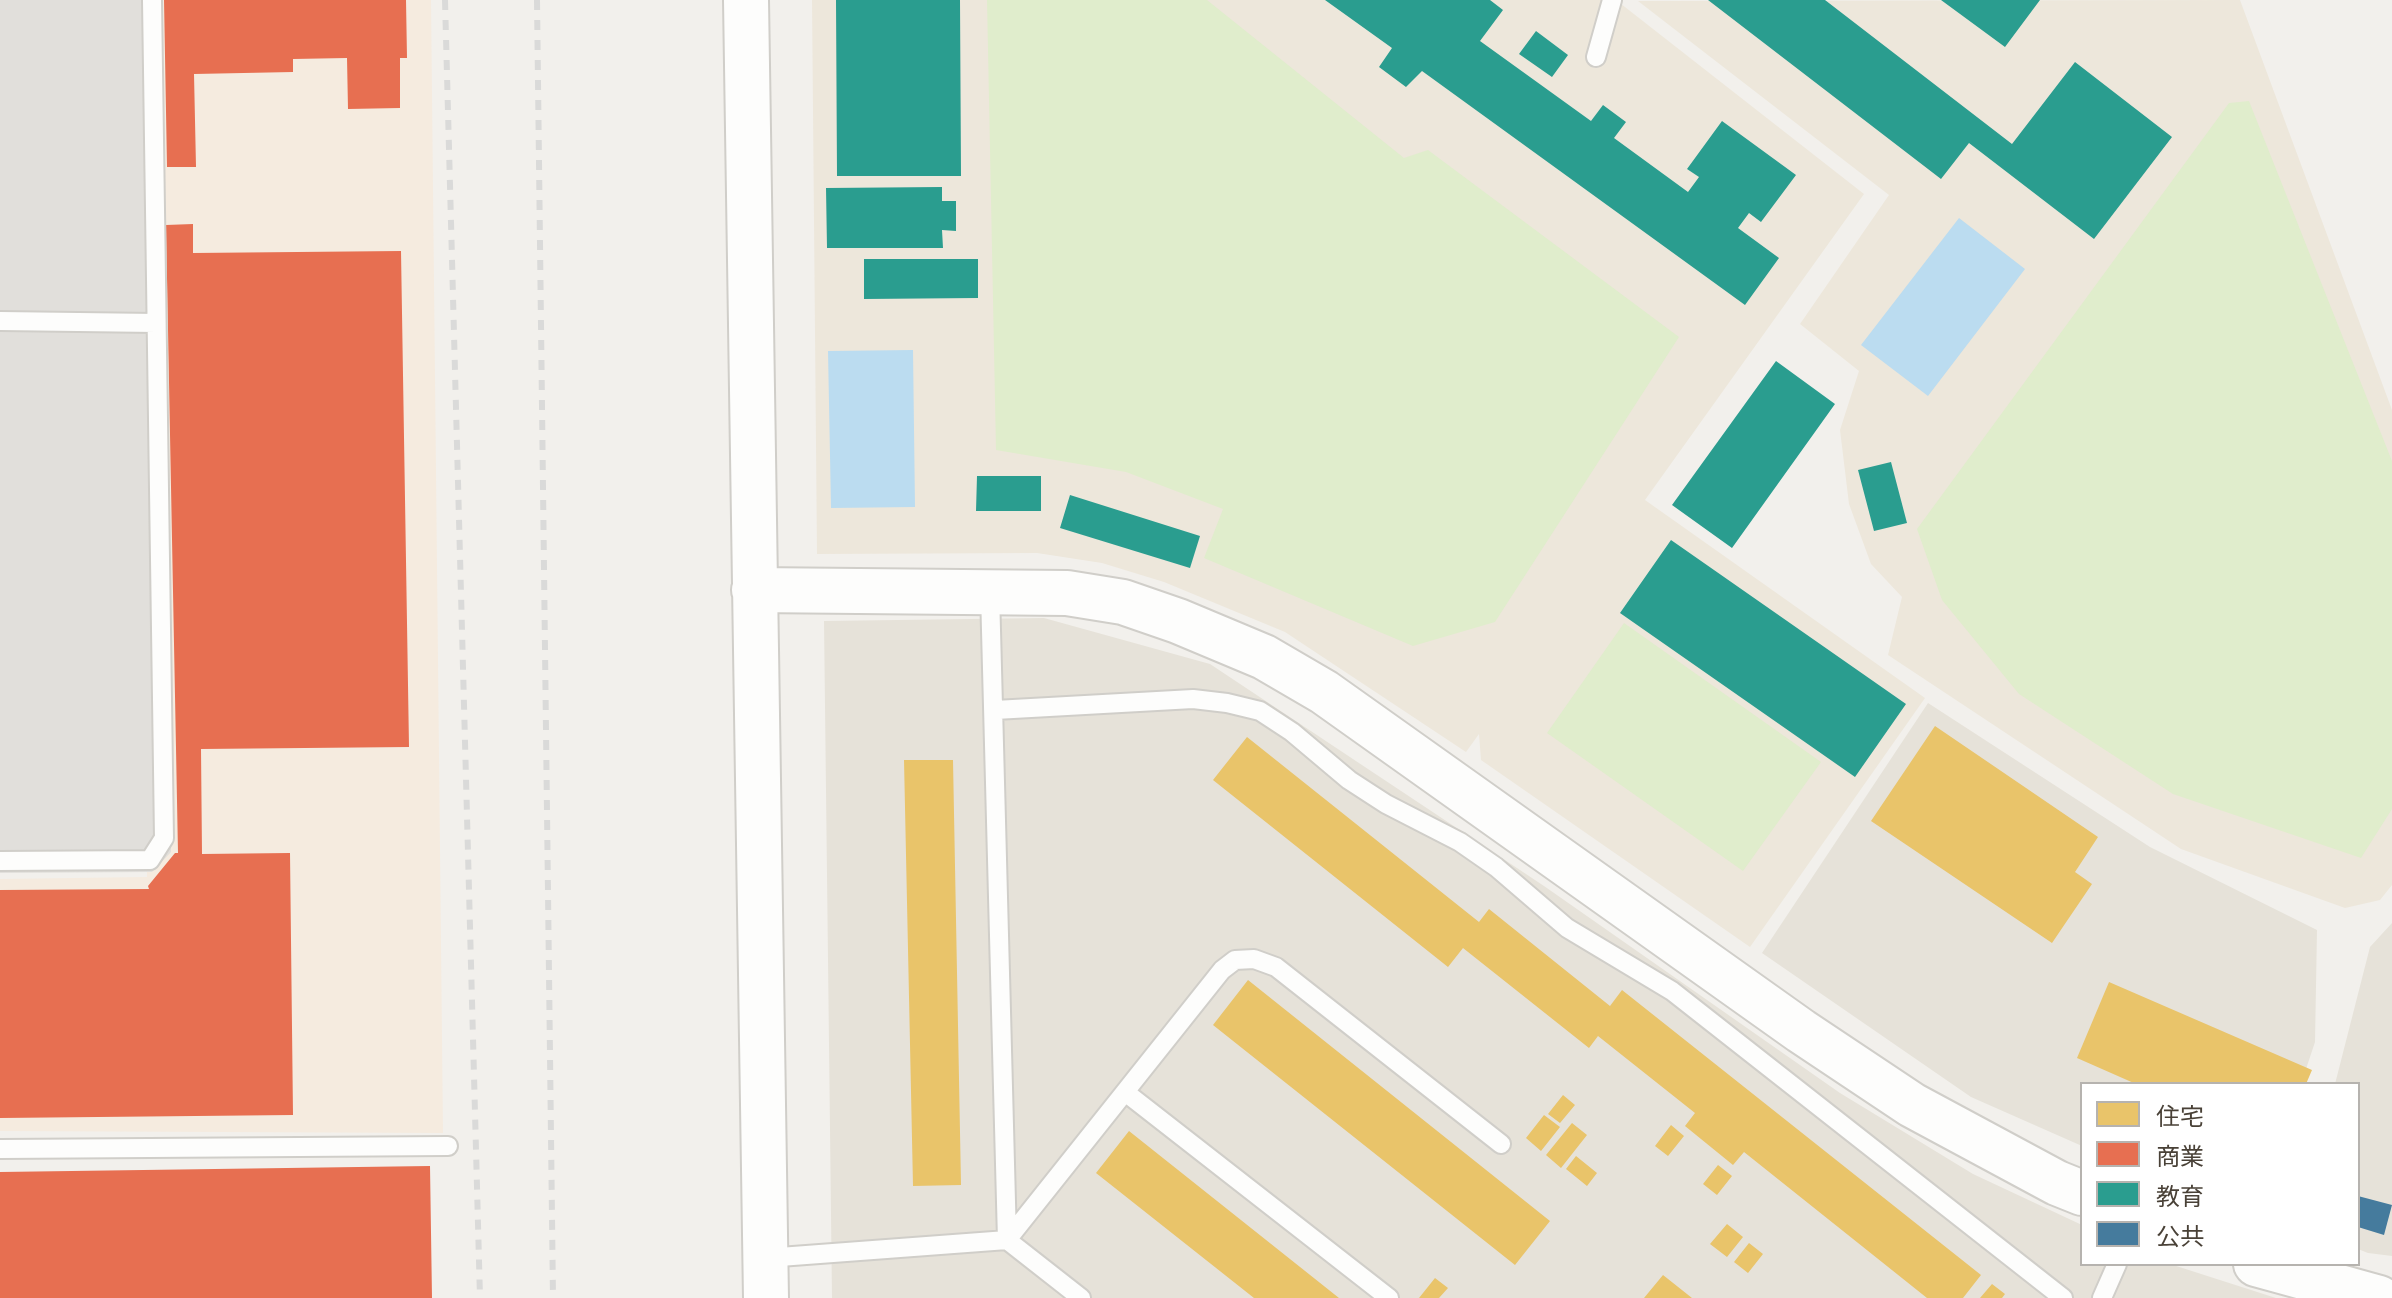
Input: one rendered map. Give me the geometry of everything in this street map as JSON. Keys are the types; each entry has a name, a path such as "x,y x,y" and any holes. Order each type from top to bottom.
{"street":[{"path":"746,0 766,1278"},
{"path":"754,590 1067,593 1123,602 1264,657 1324,692 1801,1031 1912,1105 2057,1183 2080,1192"},
{"path":"2263,1266 2379,1298"}],"lane":[{"path":"0,861 150,860 164,838 152,0"},
{"path":"1596,57 1612,0"},
{"path":"0,321 156,323"},
{"path":"990,592 1007,1240"},
{"path":"995,710 1193,699 1260,711 1292,732 1349,780 1386,804 1460,842 1496,867 1567,928 1672,991 2063,1298"},
{"path":"766,1278 1007,1240 1222,970 1235,960 1254,959 1276,967 1501,1144"},
{"path":"1125,1092 1389,1298"},
{"path":"0,1149 448,1146"},
{"path":"1007,1240 1081,1298"},
{"path":"2102,1298 2116,1266"}],"shaded area":[{"path":"0,0 159,0 171,852 152,872 0,873"},
{"path":"147,0 431,0 443,1133 0,1131 0,879 147,877"},
{"path":"812,0 1616,0 1864,194 1645,500 1925,698 1750,947 1481,760 1479,734 1466,752 1285,632 1164,582 1102,563 1037,553 817,554"},
{"path":"2240,0 2392,410 2392,885 2380,900 2345,908 2181,849 1888,655 1902,597 1871,564 1849,504 1840,430 1859,371 1800,324 1889,195 1638,1"},
{"path":"1044,618 1210,664 1544,886 1840,1093 1973,1174 2080,1224 2080,1266 2176,1266 2276,1298 832,1298 824,621"},
{"path":"1928,703 2150,847 2317,930 2315,1042 2302,1082 2080,1082 2080,1145 1971,1097 1762,953"},
{"path":"2392,923 2392,1256 2360,1250 2360,1082 2336,1082 2370,947"}],"green space":[{"path":"987,0 1207,0 1404,158 1428,150 1679,337 1495,622 1413,646 1204,558 1223,509 1126,472 996,450"},
{"path":"2249,101 2392,461 2392,809 2361,858 2173,794 2019,694 1942,600 1917,529 2229,103"},
{"path":"1624,623 1821,762 1743,871 1547,733"}],"water":[{"path":"1959,218 2025,269 1928,396 1861,345"},
{"path":"913,350 915,507 831,508 828,351"}],"building: 住宅":[{"path":"1935,726 2098,837 2075,872 2092,884 2052,943 1871,821"},
{"path":"1247,737 1479,922 1489,909 1610,1006 1622,990 1981,1275 1963,1298 1927,1298 1744,1152 1733,1165 1685,1126 1695,1113 1598,1036 1589,1048 1463,948 1448,967 1213,780"},
{"path":"904,760 953,760 961,1185 913,1186"},
{"path":"1248,980 1550,1221 1515,1265 1213,1025"},
{"path":"2109,982 2312,1070 2307,1082 2131,1082 2077,1058"},
{"path":"1563,1095 1575,1105 1560,1123 1548,1114"},
{"path":"1544,1115 1560,1127 1541,1151 1526,1138"},
{"path":"1572,1123 1587,1135 1561,1168 1546,1155"},
{"path":"1671,1125 1684,1136 1668,1156 1655,1146"},
{"path":"1129,1131 1339,1298 1254,1298 1096,1173"},
{"path":"1576,1156 1597,1173 1587,1186 1566,1169"},
{"path":"1718,1165 1732,1176 1717,1195 1703,1184"},
{"path":"1727,1224 1743,1237 1727,1257 1710,1244"},
{"path":"1749,1243 1763,1254 1748,1273 1734,1262"},
{"path":"1663,1275 1692,1298 1644,1298"},
{"path":"1435,1278 1448,1288 1439,1298 1419,1298"},
{"path":"1992,1284 2005,1294 2002,1298 1980,1298"}],"building: 商業":[{"path":"164,0 406,0 407,58 400,58 400,108 348,109 347,58 293,59 293,72 194,74 196,167 167,167"},
{"path":"193,224 193,253 401,251 409,747 201,749 202,854 290,853 293,1115 0,1118 0,890 149,889 148,886 178,853 166,225"},
{"path":"430,1166 432,1298 0,1298 0,1172"}],"building: 教育":[{"path":"836,0 960,0 961,176 837,176"},
{"path":"1325,0 1490,0 1503,10 1480,41 1591,121 1603,105 1626,122 1614,138 1688,192 1699,177 1687,169 1722,121 1796,175 1761,222 1749,213 1738,228 1779,258 1745,305 1422,71 1406,87 1379,67 1392,48"},
{"path":"1708,0 1825,0 2012,144 2075,62 2172,137 2094,239 1969,143 1941,179"},
{"path":"1941,0 2040,0 2005,47"},
{"path":"1536,31 1568,55 1552,77 1519,54"},
{"path":"942,187 942,201 956,201 956,231 942,230 943,248 827,248 826,188"},
{"path":"864,259 978,259 978,298 864,299"},
{"path":"1776,361 1835,404 1732,548 1672,505"},
{"path":"1891,462 1907,523 1874,531 1858,470"},
{"path":"977,476 1041,476 1041,511 976,511"},
{"path":"1070,495 1200,536 1190,568 1060,528"},
{"path":"1671,540 1906,704 1855,777 1620,613"}],"building: 公共":[{"path":"2360,1197 2392,1205 2384,1235 2360,1228"}],"railway":[{"path":"445,0 480,1298"},
{"path":"537,0 553,1298"}]}
